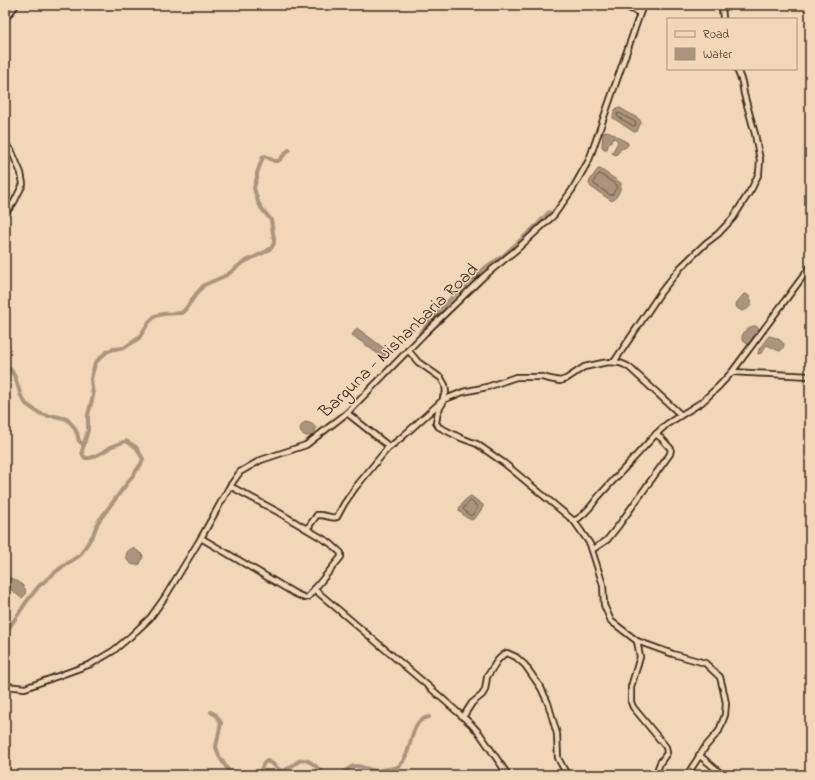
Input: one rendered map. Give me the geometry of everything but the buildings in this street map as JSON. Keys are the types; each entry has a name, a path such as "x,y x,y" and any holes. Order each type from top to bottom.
{"street":[{"path":"6,16 16,5"},
{"path":"622,5 640,13"},
{"name":"Barguna - Nishanbaria Road","path":"5,686 25,688 91,664 113,651 132,636 150,618 165,597 201,538 230,486 240,472 261,460 306,445 347,413 408,350 483,277 516,250 554,215 572,190 590,160 643,5"},
{"path":"722,5 722,18"},
{"path":"614,362 661,292 681,267 718,234 733,218 752,188 759,173 760,160 755,134 742,82 737,70"},
{"path":"5,144 12,152 21,173 23,184 14,202 5,214"},
{"path":"574,521 580,518 656,434 668,424 702,402 719,386 732,372 810,267"},
{"path":"408,350 418,362 441,378 445,385 446,393 443,397 443,403 438,411 436,423 461,438 477,444 504,463 574,521 590,544 603,586 604,605 611,621 637,641 673,654 705,663 720,677 726,703 725,715 719,731 706,746 687,775"},
{"path":"307,529 317,515 322,514 332,518 337,517 355,488 387,449 443,400 463,392 487,387 516,377 542,377 560,381 566,379 584,367 614,362 630,368 681,415"},
{"path":"732,372 810,376"},
{"path":"347,413 386,444 388,446 387,449"},
{"path":"592,550 607,540 670,454 671,449 656,434"},
{"path":"201,538 305,598 308,597 340,560 342,555 330,543 230,486"},
{"path":"314,589 463,717 480,734 508,775"},
{"path":"637,641 640,657 631,687 631,702 633,707 666,747 667,753 660,763 657,771 663,775"},
{"path":"463,717 472,702 482,695 485,690 487,677 497,661 507,653 512,654 526,665 541,688 548,703 556,734 558,758 567,775"},
{"path":"699,756 723,775"}],"water":[{"path":"617,108 620,108 639,119 641,122 637,131 634,132 613,118 614,112"},
{"path":"606,131 628,143 628,145 625,148 622,148 616,155 612,153 618,142 614,138 609,143 607,149 604,149 602,147 603,132"},
{"path":"598,169 621,183 619,193 612,201 591,187 589,183"},
{"path":"744,294 751,298 751,304 748,308 742,311 737,308 736,305"},
{"path":"753,326 759,328 759,332 749,344 742,340 742,337 745,331"},
{"path":"357,328 385,349 387,353 383,357 352,335"},
{"path":"769,336 777,338 782,342 784,344 783,349 779,351 767,345 761,353 758,354 760,347"},
{"path":"305,422 314,425 316,428 312,436 306,436 301,433 300,430 302,424"},
{"path":"471,496 483,505 476,517 472,520 467,518 459,511 463,502"},
{"path":"133,548 142,554 143,557 140,564 132,564 127,560 127,553"},
{"path":"11,578 18,581 25,589 25,595 22,598 7,586 8,581"}],"waterway":[{"path":"5,634 39,586 58,570 80,555 93,535 98,522 134,474 143,459 136,447 126,441 110,447 90,458 85,458 83,455 82,451 88,430 88,415 93,396 91,379 95,363 108,351 124,348 139,338 149,322 155,316 181,313 204,285 227,275 242,263 272,247 274,239 271,220 258,202 254,188 257,173 263,157 265,156 274,161 278,161 289,150"},
{"path":"420,333 460,289 486,267 503,256 549,212"},
{"path":"5,367 11,370 15,377 21,396 26,404 39,413 67,419 74,427 79,441 84,445"},
{"path":"211,712 216,715 221,723 216,747 219,756 228,770 235,775"},
{"path":"342,775 351,767 355,766 378,771 399,766 406,756 413,733 418,723 429,717"},
{"path":"255,775 267,761 282,771 302,760 306,760 313,764 325,775"}]}
